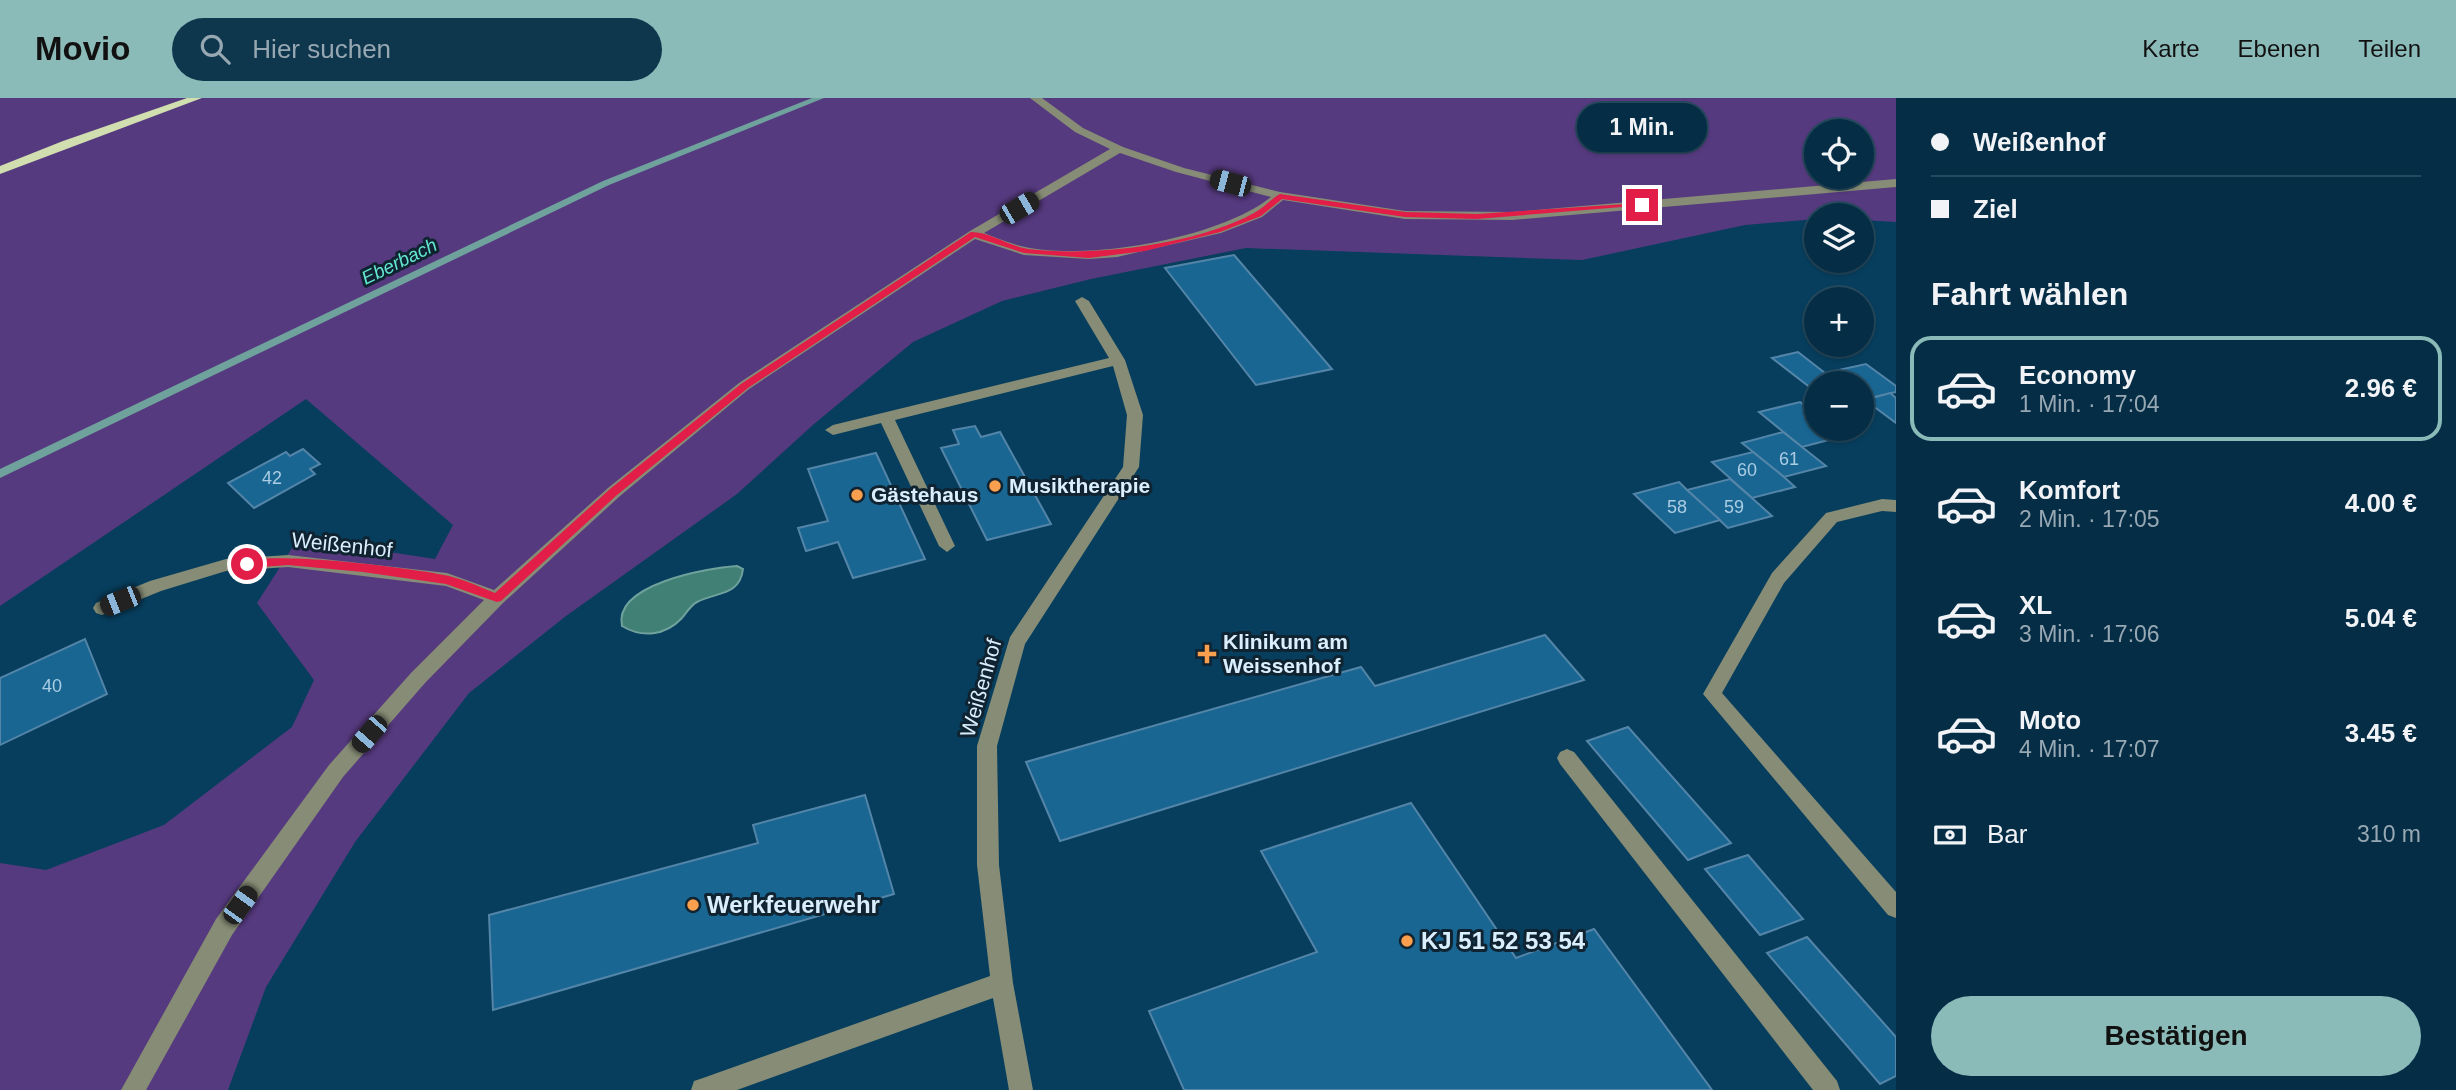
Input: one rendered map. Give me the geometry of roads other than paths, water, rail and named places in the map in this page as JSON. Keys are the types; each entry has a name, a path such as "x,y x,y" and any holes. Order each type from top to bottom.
{"main road":[{"path":"0,170 67,143 197,98"}],"street":[{"path":"1035,98 1079,130 1119,149 1180,170 1280,196 1405,215 1525,215 1896,183"},
{"path":"133,1090 224,927 336,771 418,678 497,598 614,492 744,386 974,234 1119,149"},
{"path":"1787,192 1896,194"},
{"path":"974,234 1024,251 1089,255 1117,253 1217,230 1258,214 1280,196"},
{"name":"Weißenhof","path":"1021,1090 1002,983 988,865 987,746 1016,642 1131,467 1135,415 1118,360 1082,301"},
{"path":"833,430 1118,360"},
{"path":"886,417 947,546"},
{"path":"1896,506 1882,505 1832,517 1778,578 1712,694 1896,908"},
{"name":"Weißenhof","path":"102,608 156,586 226,565 288,561 447,580 497,598"},
{"path":"1567,758 1828,1090"},
{"path":"703,1090 1002,983"}],"waterway":[{"name":"Eberbach","path":"0,474 606,183 820,98"}],"place":[{"name":"Musiktherapie","path":"995,486"},
{"name":"Gästehaus","path":"857,495"},
{"name":"Klinikum am Weissenhof","path":"1207,654"},
{"name":"Werkfeuerwehr","path":"693,905"},
{"name":"KJ 51 52 53 54","path":"1407,941"}]}
